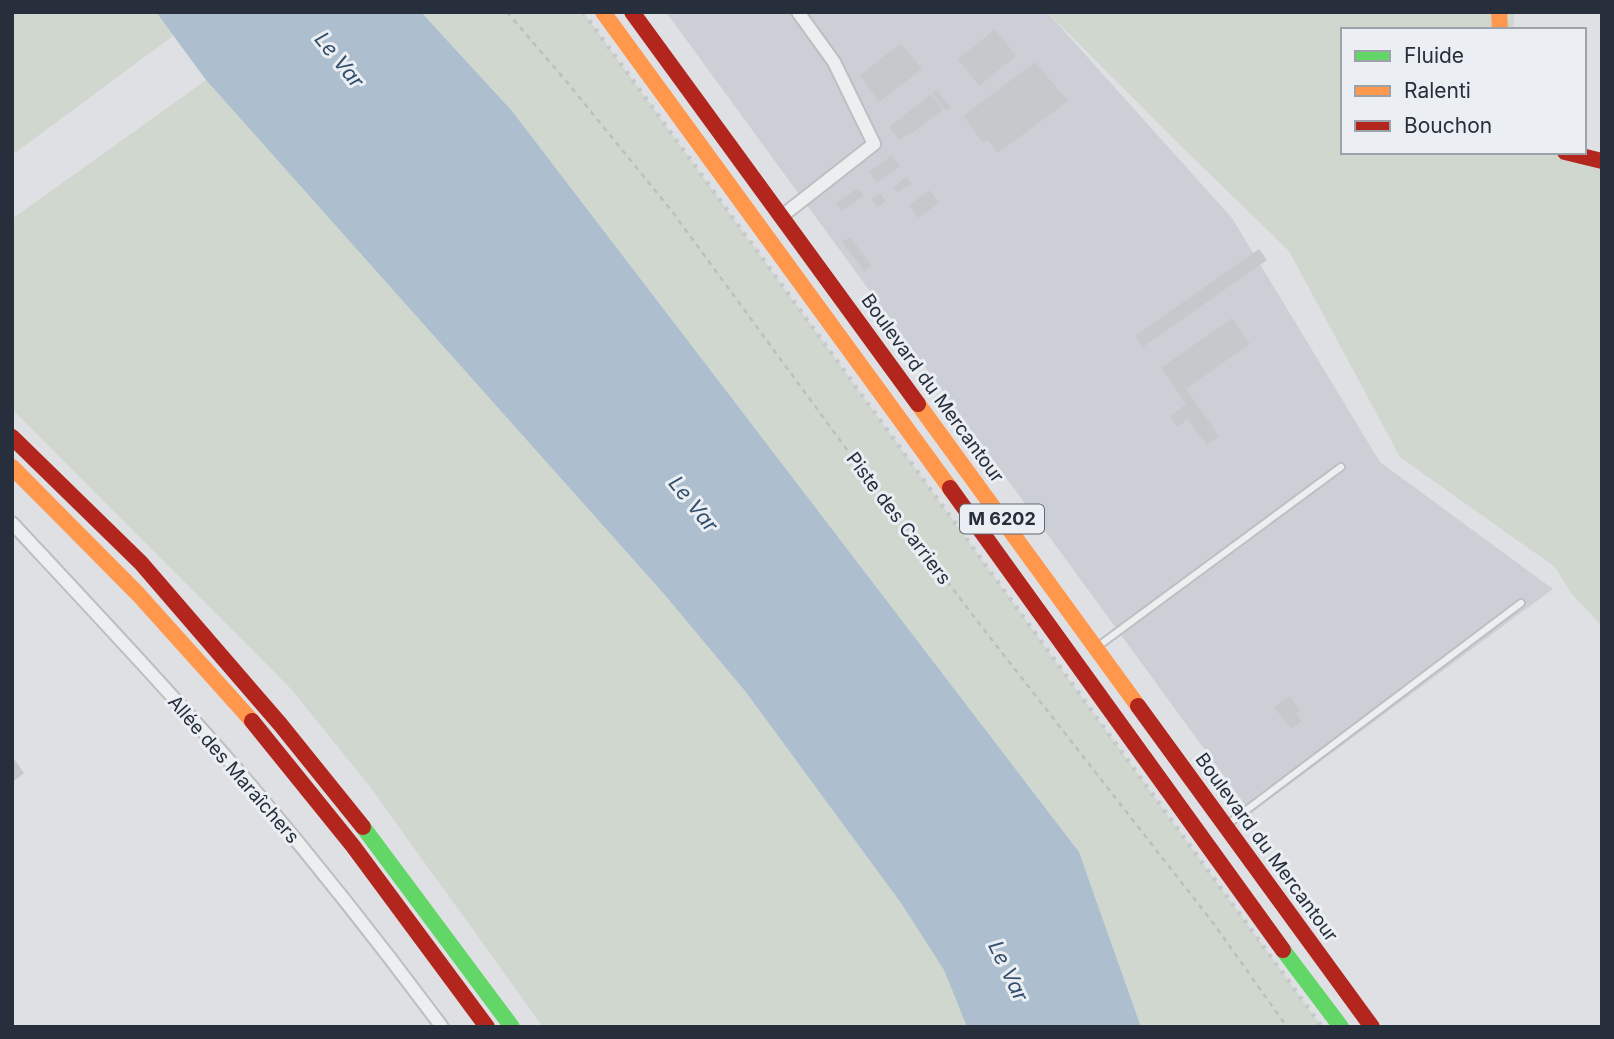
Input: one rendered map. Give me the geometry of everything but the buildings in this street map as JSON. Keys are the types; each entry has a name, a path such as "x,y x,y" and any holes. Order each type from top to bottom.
{"main road":[{"name":"M 6202","path":"603,12 1341,1027"},
{"name":"Boulevard du Mercantour","path":"632,12 1372,1027"},
{"path":"1572,154 1602,161"},
{"path":"12,437 141,564 293,738 415,894 512,1027"},
{"path":"12,467 139,594 253,723 343,833 487,1027"}],"street":[{"path":"782,216 874,144 834,62 798,12"},
{"name":"Allée des Maraîchers","path":"12,523 109,626 251,786 442,1027"}],"lane":[{"path":"1096,648 1341,467"},
{"path":"1226,826 1521,603"}],"path":[{"name":"Piste des Carriers","path":"507,12 671,210 870,480 1214,924 1287,1027"}],"shaded area":[{"path":"12,12 156,12 173,36 12,155"},
{"path":"421,12 583,12 1322,1027 1141,1027 1079,852 512,111"},
{"path":"666,12 1047,12 1232,218 1380,462 1553,589 1251,813"},
{"path":"1047,12 1515,12 1513,28 1341,28 1341,154 1586,154 1602,167 1602,626 1571,593 1555,567 1400,457 1289,251"},
{"path":"206,80 664,594 745,691 901,903 944,970 967,1027 543,1027 371,788 292,690 12,409 12,219"}],"water":[{"name":"Le Var","path":"156,12 421,12 512,111 1079,852 1141,1027 967,1027 944,970 901,903 745,691 664,594 206,80"}],"railway":[{"path":"583,12 1322,1027"}],"traffic: fast":[{"path":"363,827 512,1027"},
{"path":"1283,950 1341,1027"}],"traffic: slow":[{"path":"603,12 950,488"},
{"path":"1499,12 1500,28"},
{"path":"918,404 1138,706"},
{"path":"12,467 138,594 252,721"}],"traffic: jam":[{"path":"632,12 918,404"},
{"path":"1573,154 1602,161"},
{"path":"12,437 141,563 280,724 363,827"},
{"path":"950,488 1283,950"},
{"path":"1138,706 1372,1027"},
{"path":"252,721 353,846 487,1027"}]}
